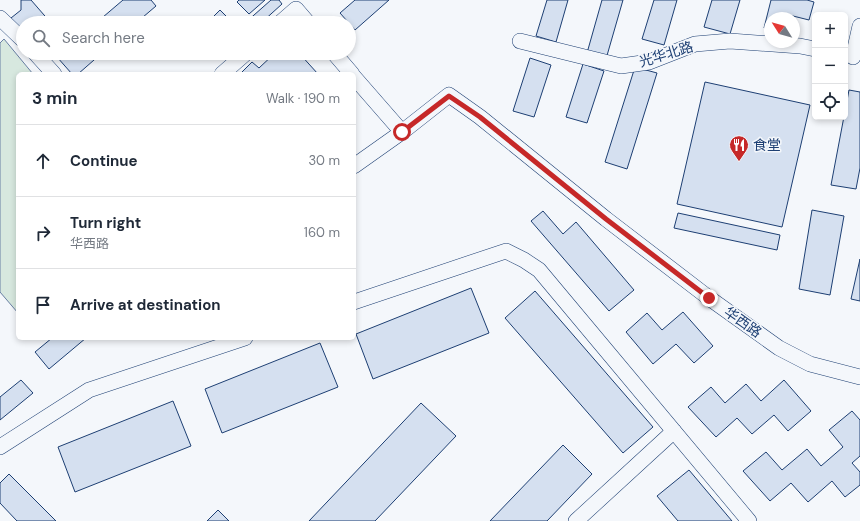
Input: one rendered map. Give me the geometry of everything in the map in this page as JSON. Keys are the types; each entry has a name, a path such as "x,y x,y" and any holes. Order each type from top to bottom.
{"street":[{"path":"288,16 296,9 302,16"},
{"path":"0,18 16,33"},
{"path":"853,57 860,26"},
{"name":"光华北路","path":"520,41 621,66 650,62 695,44 730,41 800,46 812,48"},
{"path":"41,60 52,72"},
{"path":"224,72 238,60"},
{"path":"340,60 350,72"},
{"path":"356,78 402,132 356,165"},
{"name":"华西路","path":"402,132 449,96 480,117 606,219 709,298 779,348 810,364 860,376"},
{"path":"356,301 506,251 524,260 539,270 749,521"},
{"path":"0,447 88,390 240,340"},
{"path":"576,521 674,431"}],"shaded area":[{"path":"4,39 16,53 16,60 21,60 31,72 16,72 16,311 0,292 0,43"}],"building":[{"path":"21,0 31,0 45,16 16,16 16,24 11,18 21,10"},
{"path":"123,0 151,0 156,6 144,16 104,16"},
{"path":"239,0 265,0 249,14 237,2"},
{"path":"271,0 279,0 282,4 269,16 253,16"},
{"path":"355,0 389,0 356,29 356,16 343,16 340,13"},
{"path":"547,0 568,0 556,42 536,36"},
{"path":"602,0 623,0 606,59 587,53"},
{"path":"654,0 677,0 664,45 642,39"},
{"path":"712,0 740,0 730,34 704,27"},
{"path":"771,0 807,0 814,2 809,20 800,18 800,12 768,12"},
{"path":"220,10 226,16 214,16"},
{"path":"530,58 551,65 534,117 513,111"},
{"path":"60,60 94,60 80,72 70,72"},
{"path":"268,60 305,60 316,72 242,72 252,62 259,68"},
{"path":"583,64 604,71 587,123 566,117"},
{"path":"635,67 657,73 627,169 605,162"},
{"path":"705,82 810,105 782,227 677,204"},
{"path":"849,90 860,92 860,168 856,189 831,185 843,120 848,120"},
{"path":"812,210 844,216 830,295 799,289"},
{"path":"543,211 563,234 576,222 634,290 609,311 531,221"},
{"path":"678,213 780,235 777,250 674,228"},
{"path":"860,259 860,301 851,299"},
{"path":"471,288 489,333 373,379 356,334"},
{"path":"535,291 653,427 623,453 505,318"},
{"path":"683,312 713,346 694,363 676,344 653,364 626,332 647,313 662,330"},
{"path":"50,340 84,340 49,369 35,352"},
{"path":"320,343 338,387 222,433 205,389"},
{"path":"21,380 33,393 0,420 0,397"},
{"path":"784,380 811,411 788,431 774,415 752,434 737,418 716,437 688,407 711,387 725,403 746,384 761,401"},
{"path":"173,401 191,446 75,492 58,447"},
{"path":"421,403 456,436 375,521 309,521"},
{"path":"852,411 860,420 860,456 852,463 860,472 860,485 845,497 832,481 808,502 791,483 770,501 743,471 766,452 782,470 807,449 821,466 843,447 829,430"},
{"path":"563,445 592,474 547,521 490,521"},
{"path":"689,470 732,521 678,521 657,496"},
{"path":"9,474 56,521 17,521 0,503 0,483"},
{"path":"218,510 229,521 207,521"}],"place":[{"name":"食堂","path":"739,162"}],"route":[{"path":"402,132 449,96 480,117 606,219 709,298"}]}
